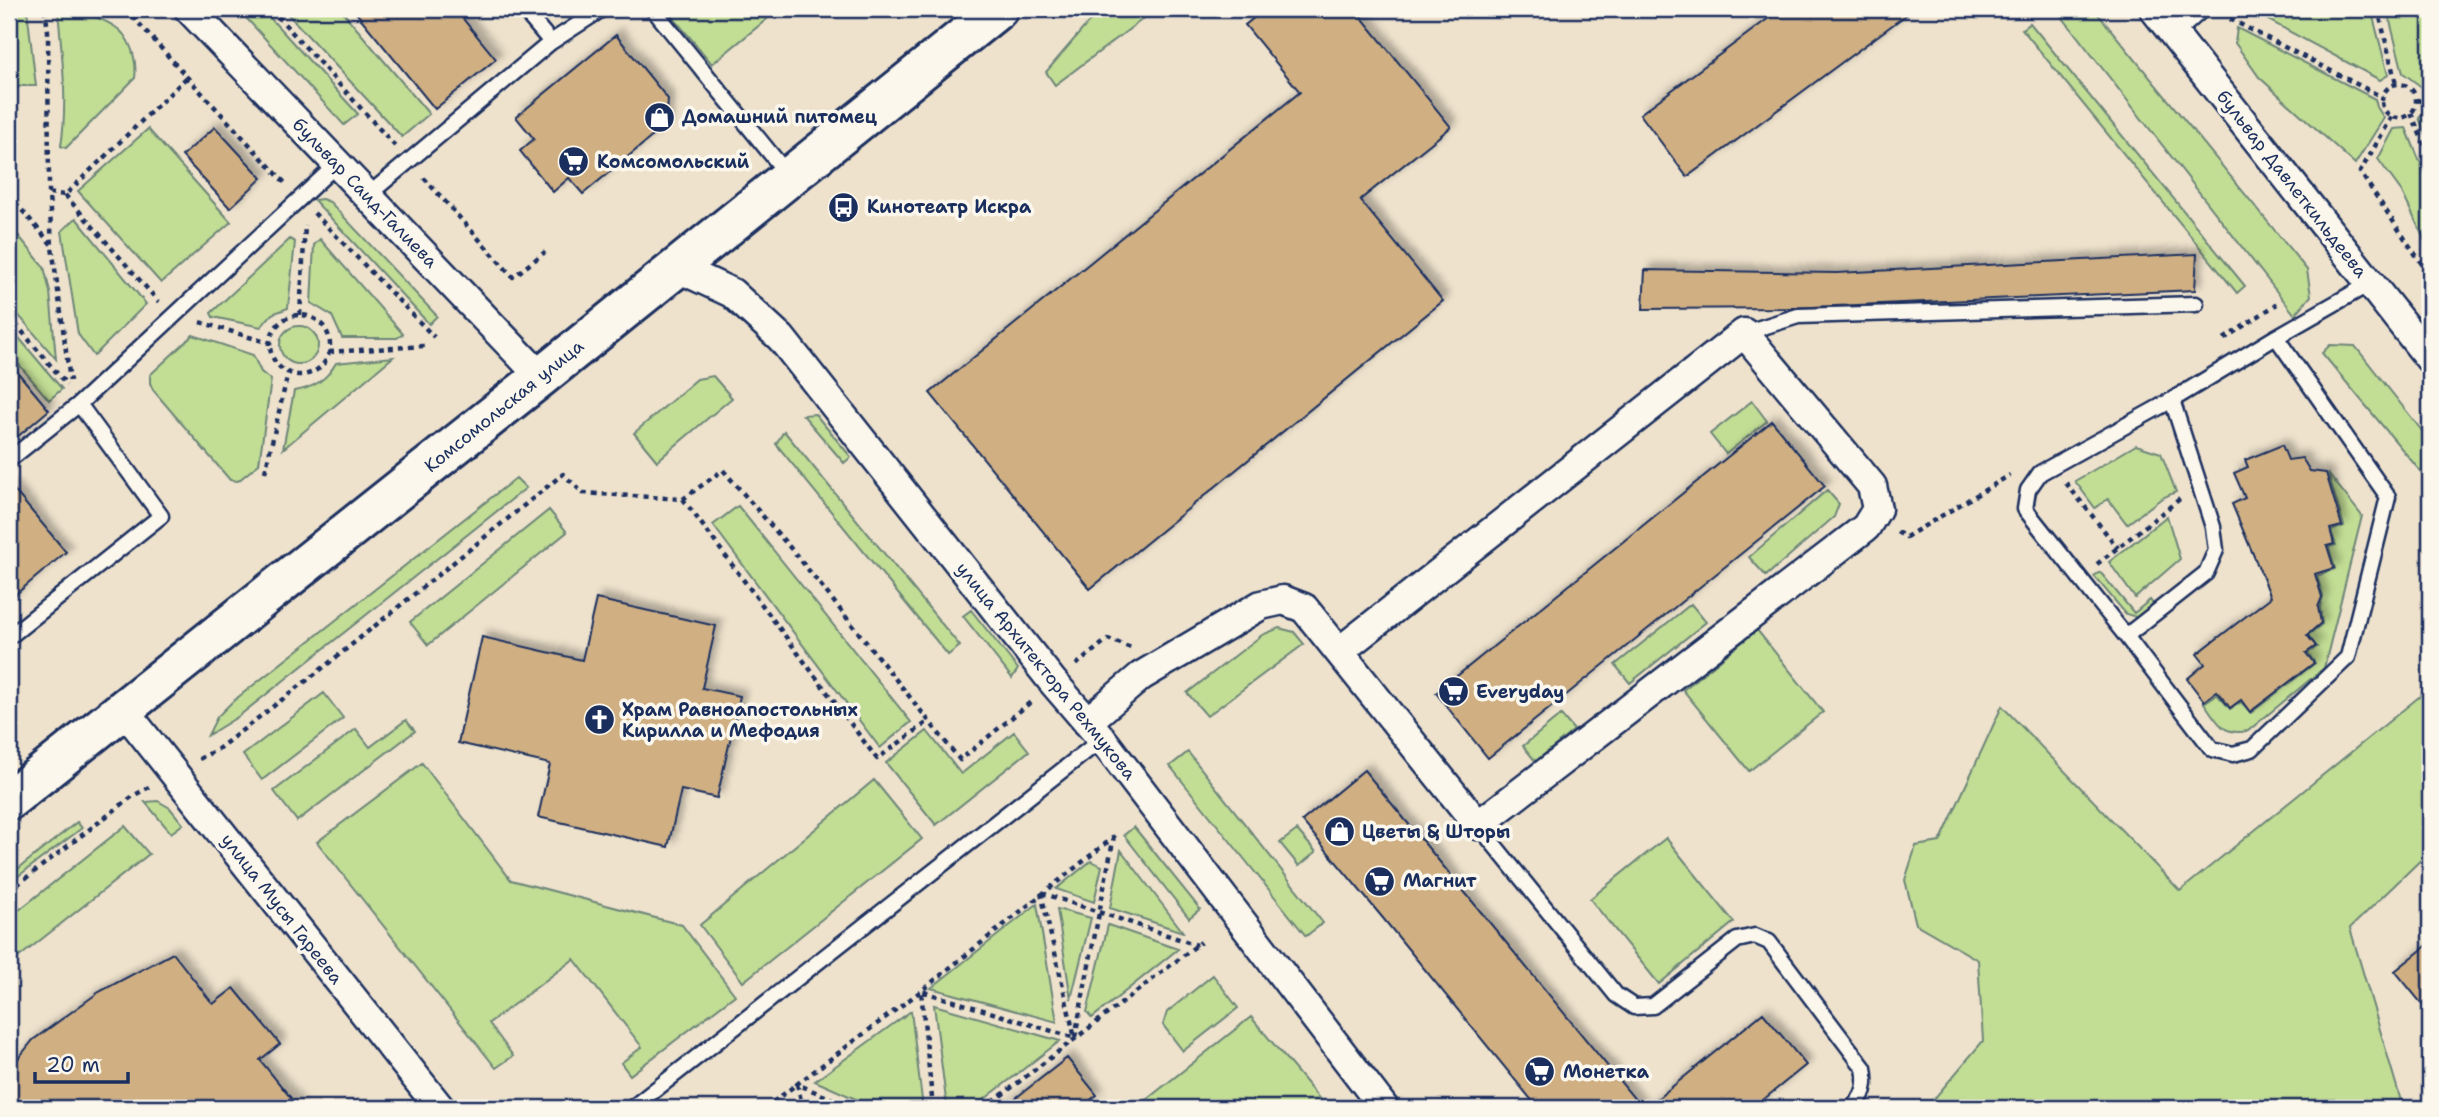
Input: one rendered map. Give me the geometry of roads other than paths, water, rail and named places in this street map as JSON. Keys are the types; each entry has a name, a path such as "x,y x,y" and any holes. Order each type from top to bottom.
{"main road":[{"name":"Комсомольская улица","path":"9,800 998,9"}],"street":[{"name":"бульвар Саид-Галиева","path":"189,9 541,377"},
{"name":"бульвар Давлеткильдеева","path":"2154,9 2430,359"},
{"name":"улица Архитектора Рехмукова","path":"676,267 732,293 781,338 1094,730 1384,1108"},
{"path":"1094,730 1141,676 1261,605 1283,600 1304,608 1478,825 1866,527 1877,509 1872,485 1744,333 1340,651"},
{"name":"улица Мусы Гареева","path":"123,709 440,1108"}],"lane":[{"path":"523,9 551,42"},
{"path":"368,196 551,42 602,9"},
{"path":"653,9 788,176"},
{"path":"2175,34 2203,9"},
{"path":"9,460 79,404 337,164"},
{"path":"2276,337 2388,497 2348,657 2252,749 2234,754 2212,749 2025,509 2028,490 2040,473 2172,400 2276,337 2369,284"},
{"path":"1744,333 1798,316 2196,304"},
{"path":"2126,636 2206,573 2216,550 2213,527 2172,400"},
{"path":"9,637 161,516 79,404"},
{"path":"632,1108 1094,730"},
{"path":"1478,825 1616,995 1634,1007 1653,1006 1737,940 1755,936 1769,942 1864,1068 1867,1084 1858,1103 1851,1108"}],"place":[{"name":"Домашний питомец","path":"659,117"},
{"name":"Комсомольский","path":"574,162"},
{"name":"Кинотеатр Искра","path":"844,207"},
{"name":"Everyday","path":"1453,692"},
{"name":"Храм Равноапостольных Кирилла и Мефодия","path":"599,720"},
{"name":"Цветы & Шторы","path":"1339,832"},
{"name":"Магнит","path":"1380,881"},
{"name":"Монетка","path":"1540,1072"}]}
